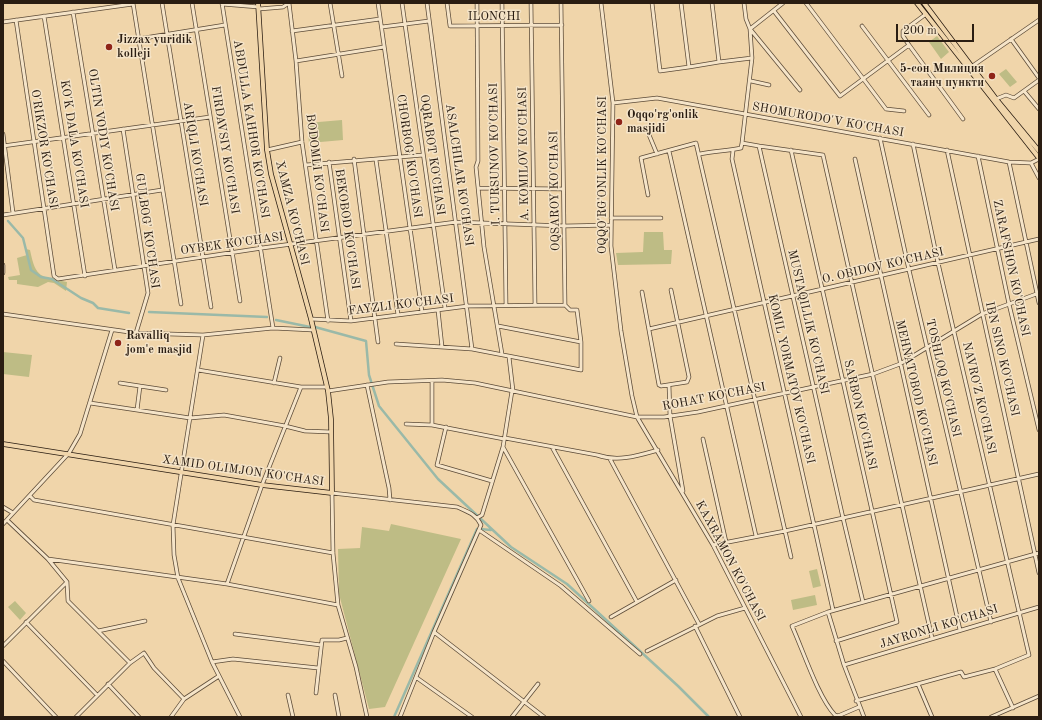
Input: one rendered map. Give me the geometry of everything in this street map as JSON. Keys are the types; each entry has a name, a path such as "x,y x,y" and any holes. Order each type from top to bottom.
{"main road":[{"path":"917,3 1039,159"},
{"path":"924,3 996,99 1039,151"},
{"name":"XAMZA KO'CHASI","path":"259,6 267,150 271,174 328,389 331,432 332,494"},
{"name":"XAMID OLIMJON KO'CHASI","path":"3,444 262,486 332,494"}],"street":[{"name":"ARIQLI KO'CHASI","path":"162,3 211,307"},
{"name":"FIRDAVSIY KO'CHASI","path":"192,3 240,301"},
{"path":"222,4 282,7 289,3"},
{"name":"BODOMLI KO'CHASI","path":"289,3 296,61 302,142 328,321"},
{"path":"330,3 342,76"},
{"name":"CHORBOG' KO'CHASI","path":"378,3 422,312"},
{"name":"OQRABOT KO'CHASI","path":"402,3 445,308"},
{"name":"ASALCHILAR KO'CHASI","path":"426,3 468,306 472,349"},
{"name":"ILONCHI","path":"447,3 450,26 502,27 562,25"},
{"path":"477,3 478,161 476,167 484,246 502,354"},
{"name":"I. TURSUNOV KO'CHASI","path":"502,3 506,305"},
{"name":"A. KOMILOV KO'CHASI","path":"531,3 535,305"},
{"name":"OQSAROY KO'CHASI","path":"561,3 564,305"},
{"name":"OQQO'RG'ONLIK KO'CHASI","path":"602,3 613,103 611,246 621,331 637,417"},
{"path":"652,3 660,71 752,58"},
{"path":"681,3 689,67"},
{"path":"712,3 719,62"},
{"path":"744,3 746,19 750,29 800,90"},
{"path":"776,3 778,7"},
{"path":"750,29 784,3"},
{"path":"806,3 886,108 904,111"},
{"path":"3,22 133,4 181,304"},
{"name":"ABDULLA KAHHOR KO'CHASI","path":"222,4 262,248 273,328"},
{"path":"774,11 839,96 909,45"},
{"name":"OLTIN VODIY KO'CHASI","path":"73,12 115,270"},
{"path":"926,14 903,31 903,36 963,119"},
{"name":"KO'K DALA KO'CHASI","path":"44,16 85,276"},
{"path":"292,31 380,19"},
{"name":"O'RIKZOR KO'CHASI","path":"16,20 54,276 58,279"},
{"path":"972,67 1039,20"},
{"path":"382,27 429,21"},
{"path":"138,39 225,25"},
{"path":"862,26 929,115"},
{"path":"700,154 725,149 734,151 741,148 751,81 752,58 750,29"},
{"path":"996,99 1006,95 1014,98 1039,79 1011,39"},
{"path":"296,61 384,48"},
{"path":"751,81 769,84"},
{"path":"1024,91 1039,109"},
{"name":"SHOMURODO'V KO'CHASI","path":"613,103 657,98 1009,162 1031,163 1039,159"},
{"path":"4,146 210,117"},
{"name":"GULBOG' KO'CHASI","path":"123,130 148,293 136,333"},
{"path":"647,130 657,154"},
{"path":"3,134 13,213"},
{"name":"TOSHLOQ KO'CHASI","path":"880,138 927,349 991,622"},
{"path":"267,150 302,142"},
{"path":"648,195 641,158 696,142 756,398 791,557"},
{"path":"742,143 760,146"},
{"name":"NAVRO'Z KO'CHASI","path":"913,144 938,263 1028,655 995,669"},
{"name":"SARBON KO'CHASI","path":"760,146 823,155 932,638"},
{"name":"MUSTAQILLIK KO'CHASI","path":"760,146 843,518 864,602"},
{"name":"SARBON KO'CHASI","path":"791,150 872,512 892,594 897,622 836,641"},
{"name":"IBN SINO KO'CHASI","path":"947,150 969,256 1020,479 1039,573"},
{"path":"668,151 707,315 756,536"},
{"name":"KOMIL YORMATOV KO'CHASI","path":"734,151 732,159 833,610"},
{"path":"306,165 354,159 376,160 423,155"},
{"name":"ZARAFSHON KO'CHASI","path":"978,156 1009,304 1039,430"},
{"path":"354,159 378,342"},
{"name":"MEHNATOBOD KO'CHASI","path":"855,159 960,630"},
{"path":"376,160 398,315"},
{"name":"BEKOBOD KO'CHASI","path":"329,162 351,321"},
{"path":"1009,162 1039,303"},
{"path":"1031,163 1039,178"},
{"path":"478,188 563,189"},
{"path":"3,215 162,190"},
{"path":"611,218 661,218"},
{"name":"OYBEK KO'CHASI","path":"58,279 233,252 456,222 564,226 611,225"},
{"name":"O. OBIDOV KO'CHASI","path":"649,329 1039,240"},
{"path":"3,265 3,272"},
{"path":"642,292 659,384 661,386 687,382 689,377 670,290"},
{"name":"ROHAT KO'CHASI","path":"198,370 301,387 328,389 388,382 432,381 475,383 637,417 670,416 727,406 756,398 872,374 900,364 927,349 982,314 1038,293"},
{"path":"396,344 415,344 472,349 581,370 577,310 570,310 564,305"},
{"name":"FAYZLI KO'CHASI","path":"310,319 351,321 468,306 564,305"},
{"path":"438,310 442,347"},
{"path":"3,314 136,333 203,335 273,328 313,330"},
{"path":"498,326 580,342"},
{"path":"3,524 69,454 80,434 112,330"},
{"path":"203,335 180,472 173,525 174,555 178,578 212,662 240,717"},
{"path":"400,717 417,678 434,632 481,525 478,518 482,515 503,447 513,391 508,357"},
{"path":"274,383 280,358"},
{"path":"432,381 432,425"},
{"path":"120,383 166,390"},
{"path":"368,385 389,488 390,500"},
{"path":"669,385 670,416 684,495"},
{"path":"137,410 140,386"},
{"path":"226,584 262,486 301,387"},
{"path":"90,403 190,418 224,415 285,426 304,432 331,432"},
{"name":"KAXRAMON KO'CHASI","path":"637,417 658,450 713,545 801,717"},
{"path":"406,424 446,427 504,439 598,454 610,459 639,456 658,450"},
{"path":"446,427 437,465 492,481"},
{"path":"703,439 726,542"},
{"path":"503,447 589,601"},
{"path":"552,447 637,602"},
{"path":"610,459 699,624"},
{"path":"713,545 786,531 1039,474"},
{"path":"332,494 333,553 338,605 367,717"},
{"name":"XAMID OLIMJON KO'CHASI","path":"332,494 457,507 472,513 478,518"},
{"path":"30,496 34,500 333,553"},
{"path":"3,507 13,513"},
{"path":"7,520 48,559 67,582 68,601 130,663"},
{"path":"479,530 561,586 640,654"},
{"path":"859,707 838,716 834,715 822,695 792,626 833,610 1039,553"},
{"path":"48,559 226,584 338,605"},
{"path":"611,617 676,580"},
{"path":"3,646 67,582"},
{"name":"JAYRONLI KO'CHASI","path":"844,665 1039,607"},
{"path":"647,651 717,616 745,608"},
{"path":"828,612 856,701 864,717"},
{"path":"98,631 145,621"},
{"path":"26,622 97,695"},
{"path":"695,626 740,717"},
{"path":"434,632 544,717"},
{"path":"234,634 321,645"},
{"path":"316,693 322,640 339,640 347,638"},
{"path":"76,717 130,663 144,653 154,668 184,699"},
{"path":"212,662 233,659 318,668"},
{"path":"3,661 56,717"},
{"path":"856,701 961,672 964,677 995,669 1012,708"},
{"path":"171,717 184,699 219,676"},
{"path":"417,678 472,717"},
{"path":"108,684 139,717"},
{"path":"512,717 538,684"},
{"path":"918,684 932,717"},
{"path":"288,694 293,717"},
{"path":"335,695 338,717"},
{"path":"991,717 1039,696"}],"shaded area":[{"path":"937,36 949,52 941,59 929,42"},
{"path":"1006,69 1017,82 1010,87 999,74"},
{"path":"342,120 343,140 309,143 307,123"},
{"path":"644,232 663,232 664,250 672,250 671,264 618,265 616,253 643,252"},
{"path":"26,249 30,250 37,271 45,277 67,282 66,291 54,283 48,282 38,287 17,284 17,280 9,280 8,277 20,275 17,258 27,255"},
{"path":"3,352 32,355 29,377 3,374"},
{"path":"391,524 461,539 385,707 369,709 339,594 338,549 360,548 362,527 389,531"},
{"path":"817,569 821,586 813,588 809,571"},
{"path":"815,595 817,605 793,610 791,600"},
{"path":"15,601 26,613 20,620 8,607"}],"waterway":[{"path":"8,221 23,238 31,270 41,277 52,279 81,298 93,303 98,308 129,313"},
{"path":"149,312 267,317"},
{"path":"276,320 310,327"},
{"path":"315,327 366,341 369,375 379,406 438,479 511,547 567,584 678,686 709,717"},
{"path":"394,717 477,529"},
{"path":"480,529 491,530"}],"place":[{"name":"Jizzax yuridik kolleji","path":"109,47"},
{"name":"5-сон Милиция таянч пункти","path":"992,76"},
{"name":"Oqqo'rg'onlik masjidi","path":"619,122"},
{"name":"Ravalliq jom'e masjid","path":"118,343"}]}
